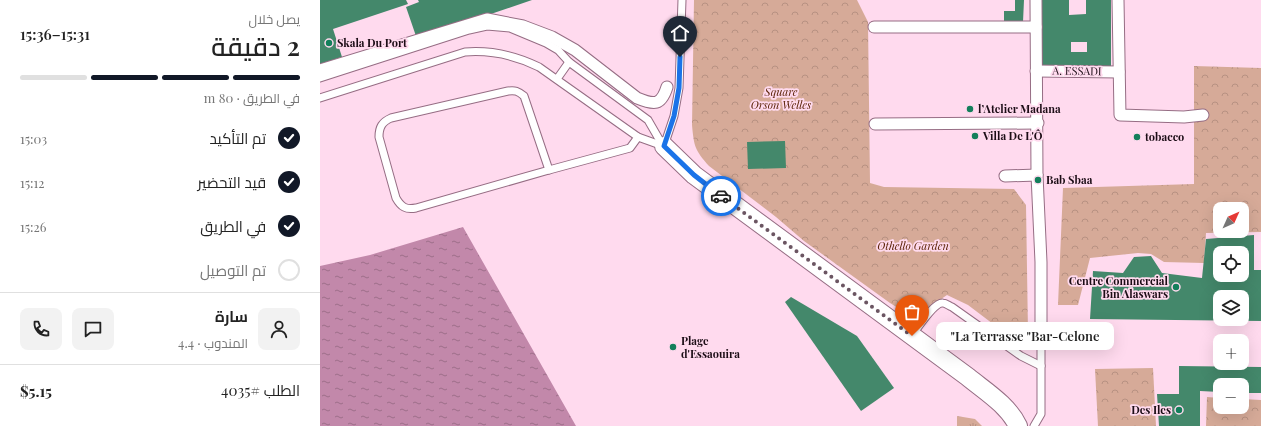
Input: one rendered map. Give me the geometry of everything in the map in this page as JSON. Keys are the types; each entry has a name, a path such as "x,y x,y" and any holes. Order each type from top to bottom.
{"street":[{"path":"1036,0 1041,322"},
{"path":"1118,0 1120,115 1184,117 1203,114"},
{"path":"320,70 487,19 523,26 552,37 575,50 637,98 648,103 659,102 664,97 667,87"},
{"path":"874,27 1036,27"},
{"name":"A. ESSADI","path":"1036,71 1119,72"},
{"path":"875,124 1038,123"},
{"path":"664,146 694,175 998,401 1016,421 1018,426"},
{"path":"1005,176 1038,178"}],"lane":[{"path":"664,146 674,116 679,88 682,0"},
{"path":"320,78 468,30 487,26 510,28 533,37 558,50 569,62 648,120 664,146"},
{"path":"320,98 465,52 495,52 523,59 539,67 638,137 664,146"},
{"path":"557,79 569,62"},
{"path":"549,170 524,96 513,90 391,118 381,125 379,131 379,137 396,198 399,204 404,208 410,209 630,148 638,137"},
{"path":"912,336 933,308 943,303 952,307 1022,356 1041,366"},
{"path":"1034,426 1041,414 1041,322"}],"green space":[{"path":"694,0 857,0 868,22 870,183 884,187 1014,189 1026,205 1028,333 1005,333 968,305 947,295 917,320 890,303 804,241 776,217 709,166 696,148 692,125"},
{"path":"1194,66 1261,68 1261,232 1249,232 1249,202 1213,202 1213,233 1206,233 1204,263 1164,262 1151,254 1138,253 1090,258 1078,305 1058,305 1063,188 1194,184"},
{"path":"1153,368 1156,426 1098,426 1095,369"},
{"path":"1207,397 1213,397 1213,414 1249,414 1249,399 1261,400 1261,426 1206,426"},
{"path":"957,416 975,419 982,426 957,426"}],"water":[{"path":"463,227 576,426 320,426 320,266 370,255"}],"building":[{"path":"320,0 406,0 408,4 333,29 342,57 320,64"},
{"path":"418,0 532,0 417,39 406,7 419,2"},
{"path":"1015,0 1024,0 1023,22 1004,22 1004,11 1015,11"},
{"path":"1041,0 1069,0 1069,15 1086,14 1086,0 1111,0 1111,68 1041,68","holes":["1071,42 1087,42 1087,52 1071,52"]},
{"path":"785,141 786,168 748,169 747,142"},
{"name":"Centre Commercial Bin Alaswars","path":"1249,235 1254,235 1254,270 1261,270 1261,321 1249,321 1249,290 1213,290 1213,320 1090,319 1093,271 1123,273 1134,257 1151,256 1162,273 1202,278 1206,239 1249,238"},
{"path":"791,297 857,336 894,388 861,411 785,302"},
{"name":"Des Iles","path":"1179,366 1213,366 1213,370 1249,370 1249,367 1261,367 1261,393 1249,393 1249,378 1213,378 1213,392 1200,391 1200,426 1159,426 1157,394 1179,394"}],"way so far":[{"path":"721,196 912,336"}],"place":[{"name":"Skala Du Port","path":"329,43"},
{"name":"l’Atelier Madana","path":"970,109"},
{"name":"Villa De L'Ô","path":"975,136"},
{"name":"tobacco","path":"1137,137"},
{"name":"Bab Sbaa","path":"1038,180"},
{"name":"Centre Commercial Bin Alaswars","path":"1176,287"},
{"name":"La Terrasse \"Bar-Celone\"","path":"912,336"},
{"name":"Plage d'Essaouira","path":"673,347"},
{"name":"Des Iles","path":"1179,410"}],"route":[{"path":"680,57 679,88 674,116 664,146 694,175 721,196"}],"park label":[{"name":"Square Orson Welles","path":"781,98"},
{"name":"Othello Garden","path":"913,246"}]}
